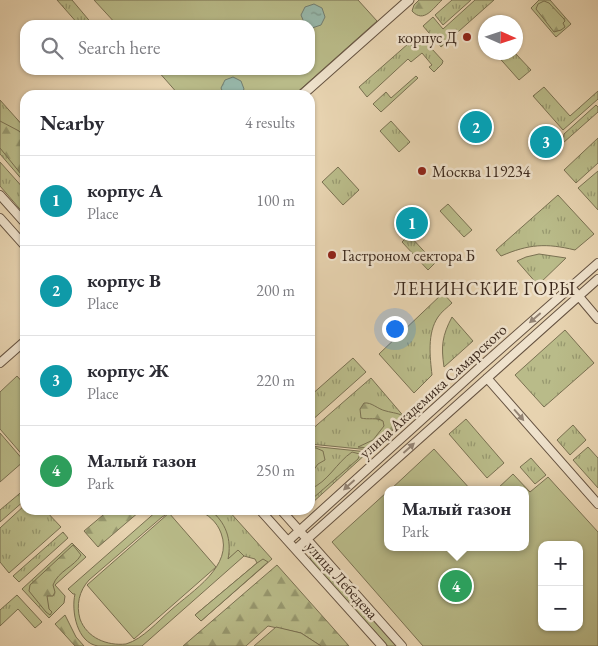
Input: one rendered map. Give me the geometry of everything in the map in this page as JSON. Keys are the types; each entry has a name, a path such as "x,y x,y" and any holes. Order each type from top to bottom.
{"street":[{"path":"308,90 409,0"},
{"path":"0,195 20,217"},
{"path":"0,218 20,240"},
{"name":"улица Академика Самарского","path":"288,541 598,263"},
{"name":"улица Академика Самарского","path":"296,549 598,279"},
{"path":"571,287 598,319"},
{"path":"0,363 20,345"},
{"path":"487,378 598,504"},
{"name":"улица Лебедева","path":"265,515 382,646"},
{"name":"улица Лебедева","path":"286,515 402,646"}],"green space":[{"path":"57,0 72,0 89,20 75,20"},
{"path":"94,0 358,0 377,21 300,90 175,90 161,75 315,75 315,20 112,20"},
{"path":"419,0 442,0 428,13 420,16 412,11 414,5"},
{"path":"452,0 471,0 443,25 435,15"},
{"path":"475,0 494,0 441,47 423,26 433,17 443,29"},
{"path":"539,0 550,0 571,24 556,37 531,8"},
{"path":"544,1 549,3 564,19 565,27 561,30 554,32 536,9 538,4"},
{"path":"417,36 420,36 443,61 442,64 434,72 429,67 432,65 422,53 411,62 408,59 367,97 359,87"},
{"path":"501,60 522,60 531,70 519,80"},
{"path":"416,76 418,78 381,112 373,104 386,92 391,98"},
{"path":"544,87 570,116 598,91 598,99 563,130 533,96"},
{"path":"0,100 20,122 20,177 0,154"},
{"path":"596,105 598,112 563,143 564,134"},
{"path":"0,121 20,132 20,173 0,148"},
{"path":"391,121 410,142 399,152 380,131"},
{"path":"598,138 598,163 576,183 564,170"},
{"path":"0,162 20,184 20,209 0,186"},
{"path":"338,167 359,190 343,205 322,182"},
{"path":"598,171 598,210 578,188"},
{"path":"558,195 594,234 575,250 555,246 538,246 520,249 501,256 496,250"},
{"path":"448,204 472,230 464,237 440,211"},
{"path":"409,235 435,263 428,270 402,242"},
{"path":"539,254 566,258 538,285 517,261"},
{"path":"443,293 452,303 439,315 432,330 430,345 432,375 414,393 379,354"},
{"path":"452,317 473,341 444,367 443,341"},
{"path":"565,330 594,363 544,407 515,375"},
{"path":"353,358 366,372 315,418 315,392"},
{"path":"17,376 20,379 20,452 0,429 0,392"},
{"path":"371,378 406,419 370,450 315,444 315,427"},
{"path":"364,403 405,417 388,434 368,448 358,447 373,440 384,426 381,420 361,418 360,409"},
{"path":"466,419 504,463 487,478 449,434"},
{"path":"573,425 586,440 570,455 557,440"},
{"path":"0,433 20,456 20,464 0,482"},
{"path":"315,447 368,452 315,500"},
{"path":"588,447 598,458 598,488 573,460"},
{"path":"315,448 323,451 325,460 315,468"},
{"path":"434,449 467,486 394,486"},
{"path":"352,452 360,454 358,459 315,496 315,486 322,482"},
{"path":"531,458 546,475 535,484 520,467"},
{"path":"513,474 524,486 500,486"},
{"path":"548,477 598,532 598,646 423,646 332,542 384,495 384,551 529,551 529,491"},
{"path":"20,493 20,504 0,522 0,510"},
{"path":"20,510 20,515 50,515 61,527 9,573 0,562 0,528"},
{"path":"103,515 135,515 98,547 84,531"},
{"path":"152,515 165,515 89,580 81,593 78,603 79,614 87,631 105,642 126,644 150,629 209,577 216,567 222,556 221,533 217,525 206,515 216,515 227,532 229,545 228,559 238,550 244,556 142,646 98,646 91,644 80,633 75,617 75,594 68,589"},
{"path":"167,515 171,515 216,567 134,639 87,585"},
{"path":"216,515 232,515 272,559 201,621 195,615 257,563 255,559 244,556 238,551 227,560 229,554"},
{"path":"63,532 68,538 19,582 13,576"},
{"path":"72,543 86,557 55,585 65,596 64,603 49,618 22,589"},
{"path":"73,545 81,555 55,580 53,596 47,596 49,609 52,612 50,615 29,591 30,585"},
{"path":"312,554 316,555 397,646 388,646 311,561 310,556"},
{"path":"263,559 268,562 201,621 195,615 257,563"},
{"path":"277,565 349,646 321,646 301,633 268,626 246,646 183,646"},
{"path":"17,595 42,622 35,628 18,609 0,626 0,610"},
{"path":"65,615 76,637 84,646 75,646 55,624"},
{"path":"276,627 301,633 321,646 254,646"}],"water":[{"path":"314,4 322,8 325,17 321,25 315,27 315,20 303,20 301,15 305,7"},
{"path":"233,77 241,81 244,90 222,90 225,80"}],"place":[{"name":"корпус Д","path":"467,37"},
{"name":"корпус В","path":"476,127"},
{"name":"корпус Ж","path":"546,142"},
{"name":"Москва 119234","path":"422,171"},
{"name":"корпус А","path":"412,223"},
{"name":"Гастроном сектора Б","path":"332,255"},
{"name":"Малый газон","path":"456,586"}],"district":[{"name":"ЛЕНИНСКИЕ ГОРЫ","path":"485,288"}]}
